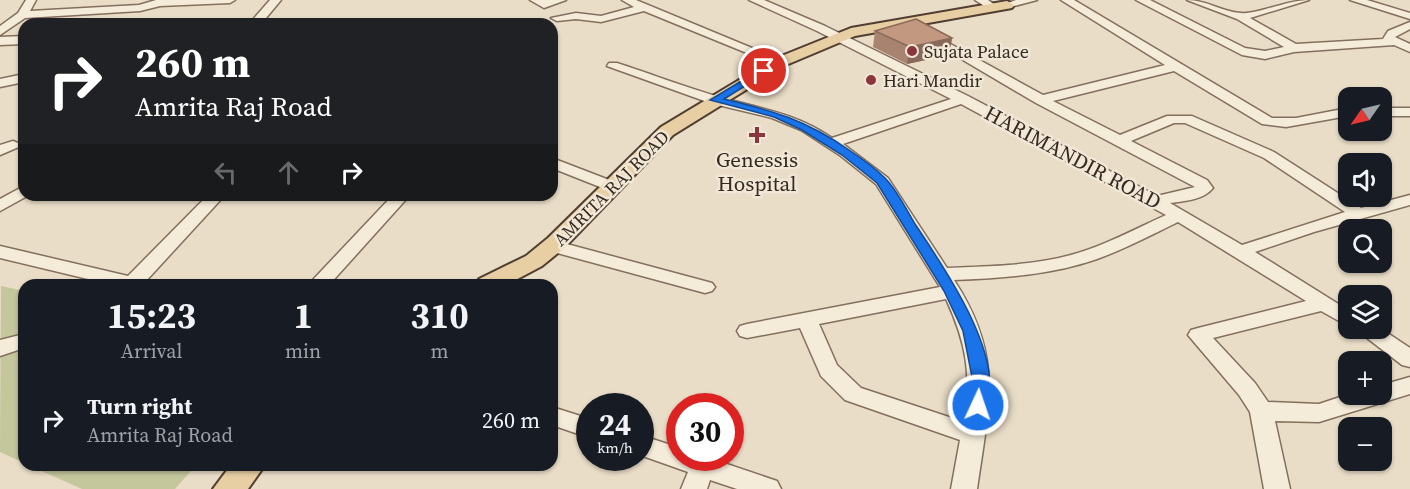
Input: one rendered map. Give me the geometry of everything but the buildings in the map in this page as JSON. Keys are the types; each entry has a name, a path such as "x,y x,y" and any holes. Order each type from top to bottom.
{"main road":[{"name":"AMRITA RAJ ROAD","path":"499,279 534,261 552,246 667,131 780,62 838,37 996,3"},
{"path":"229,489 245,471"}],"street":[{"path":"18,18 31,0"},
{"path":"22,15 140,8 165,2 230,0"},
{"path":"260,18 276,0"},
{"path":"540,3 561,0"},
{"path":"627,0 780,62"},
{"name":"HARIMANDIR ROAD","path":"754,0 807,19 1156,201 1338,312"},
{"path":"996,3 1032,0"},
{"path":"1066,0 1127,35 1173,67 1276,124 1338,114"},
{"path":"1141,0 1173,14 1242,51 1265,55 1294,48 1393,42"},
{"path":"1198,2 1216,0"},
{"path":"1241,17 1304,0"},
{"path":"1355,0 1410,16"},
{"path":"1198,2 1241,17 1294,48"},
{"path":"540,3 557,18 576,16 601,19 645,7"},
{"path":"0,32 18,18"},
{"path":"902,22 1041,100 1200,183 1204,188 1194,194 1156,201"},
{"path":"1410,25 1392,33 1388,38 1410,48"},
{"path":"0,41 18,40"},
{"path":"613,66 715,100 777,115 806,127 882,181 946,283 971,331 980,377 974,435 964,489"},
{"path":"1041,100 1173,67"},
{"path":"0,82 18,79"},
{"path":"831,143 963,99"},
{"path":"1392,112 1410,112"},
{"path":"1120,140 1172,119 1186,119 1269,155 1359,214"},
{"path":"558,165 611,186"},
{"path":"0,206 18,195"},
{"path":"1241,251 1308,228 1410,200"},
{"path":"141,279 212,201"},
{"path":"324,279 396,201"},
{"path":"747,331 807,319 946,283 1077,260 1106,249 1179,214"},
{"path":"552,246 705,287"},
{"path":"0,252 115,279"},
{"path":"1277,489 1261,411 1247,388 1198,335 1325,303"},
{"path":"807,319 829,372 842,388 853,394 974,435"},
{"path":"1380,339 1410,359"},
{"path":"0,348 18,343"},
{"path":"1392,390 1410,385"},
{"path":"1261,411 1319,413 1345,405"},
{"path":"558,418 576,424"},
{"path":"654,453 699,478 768,489"}],"green space":[{"path":"1,286 18,290 18,460 0,452"},
{"path":"42,471 191,471 175,489 82,489"}],"place":[{"name":"Sujata Palace","path":"912,51"},
{"name":"Hari Mandir","path":"871,80"},
{"name":"Genessis Hospital","path":"757,135"}],"route":[{"path":"764,71 715,100 777,115 806,127 846,153 882,181 951,291 971,331 980,377 978,405"}]}
